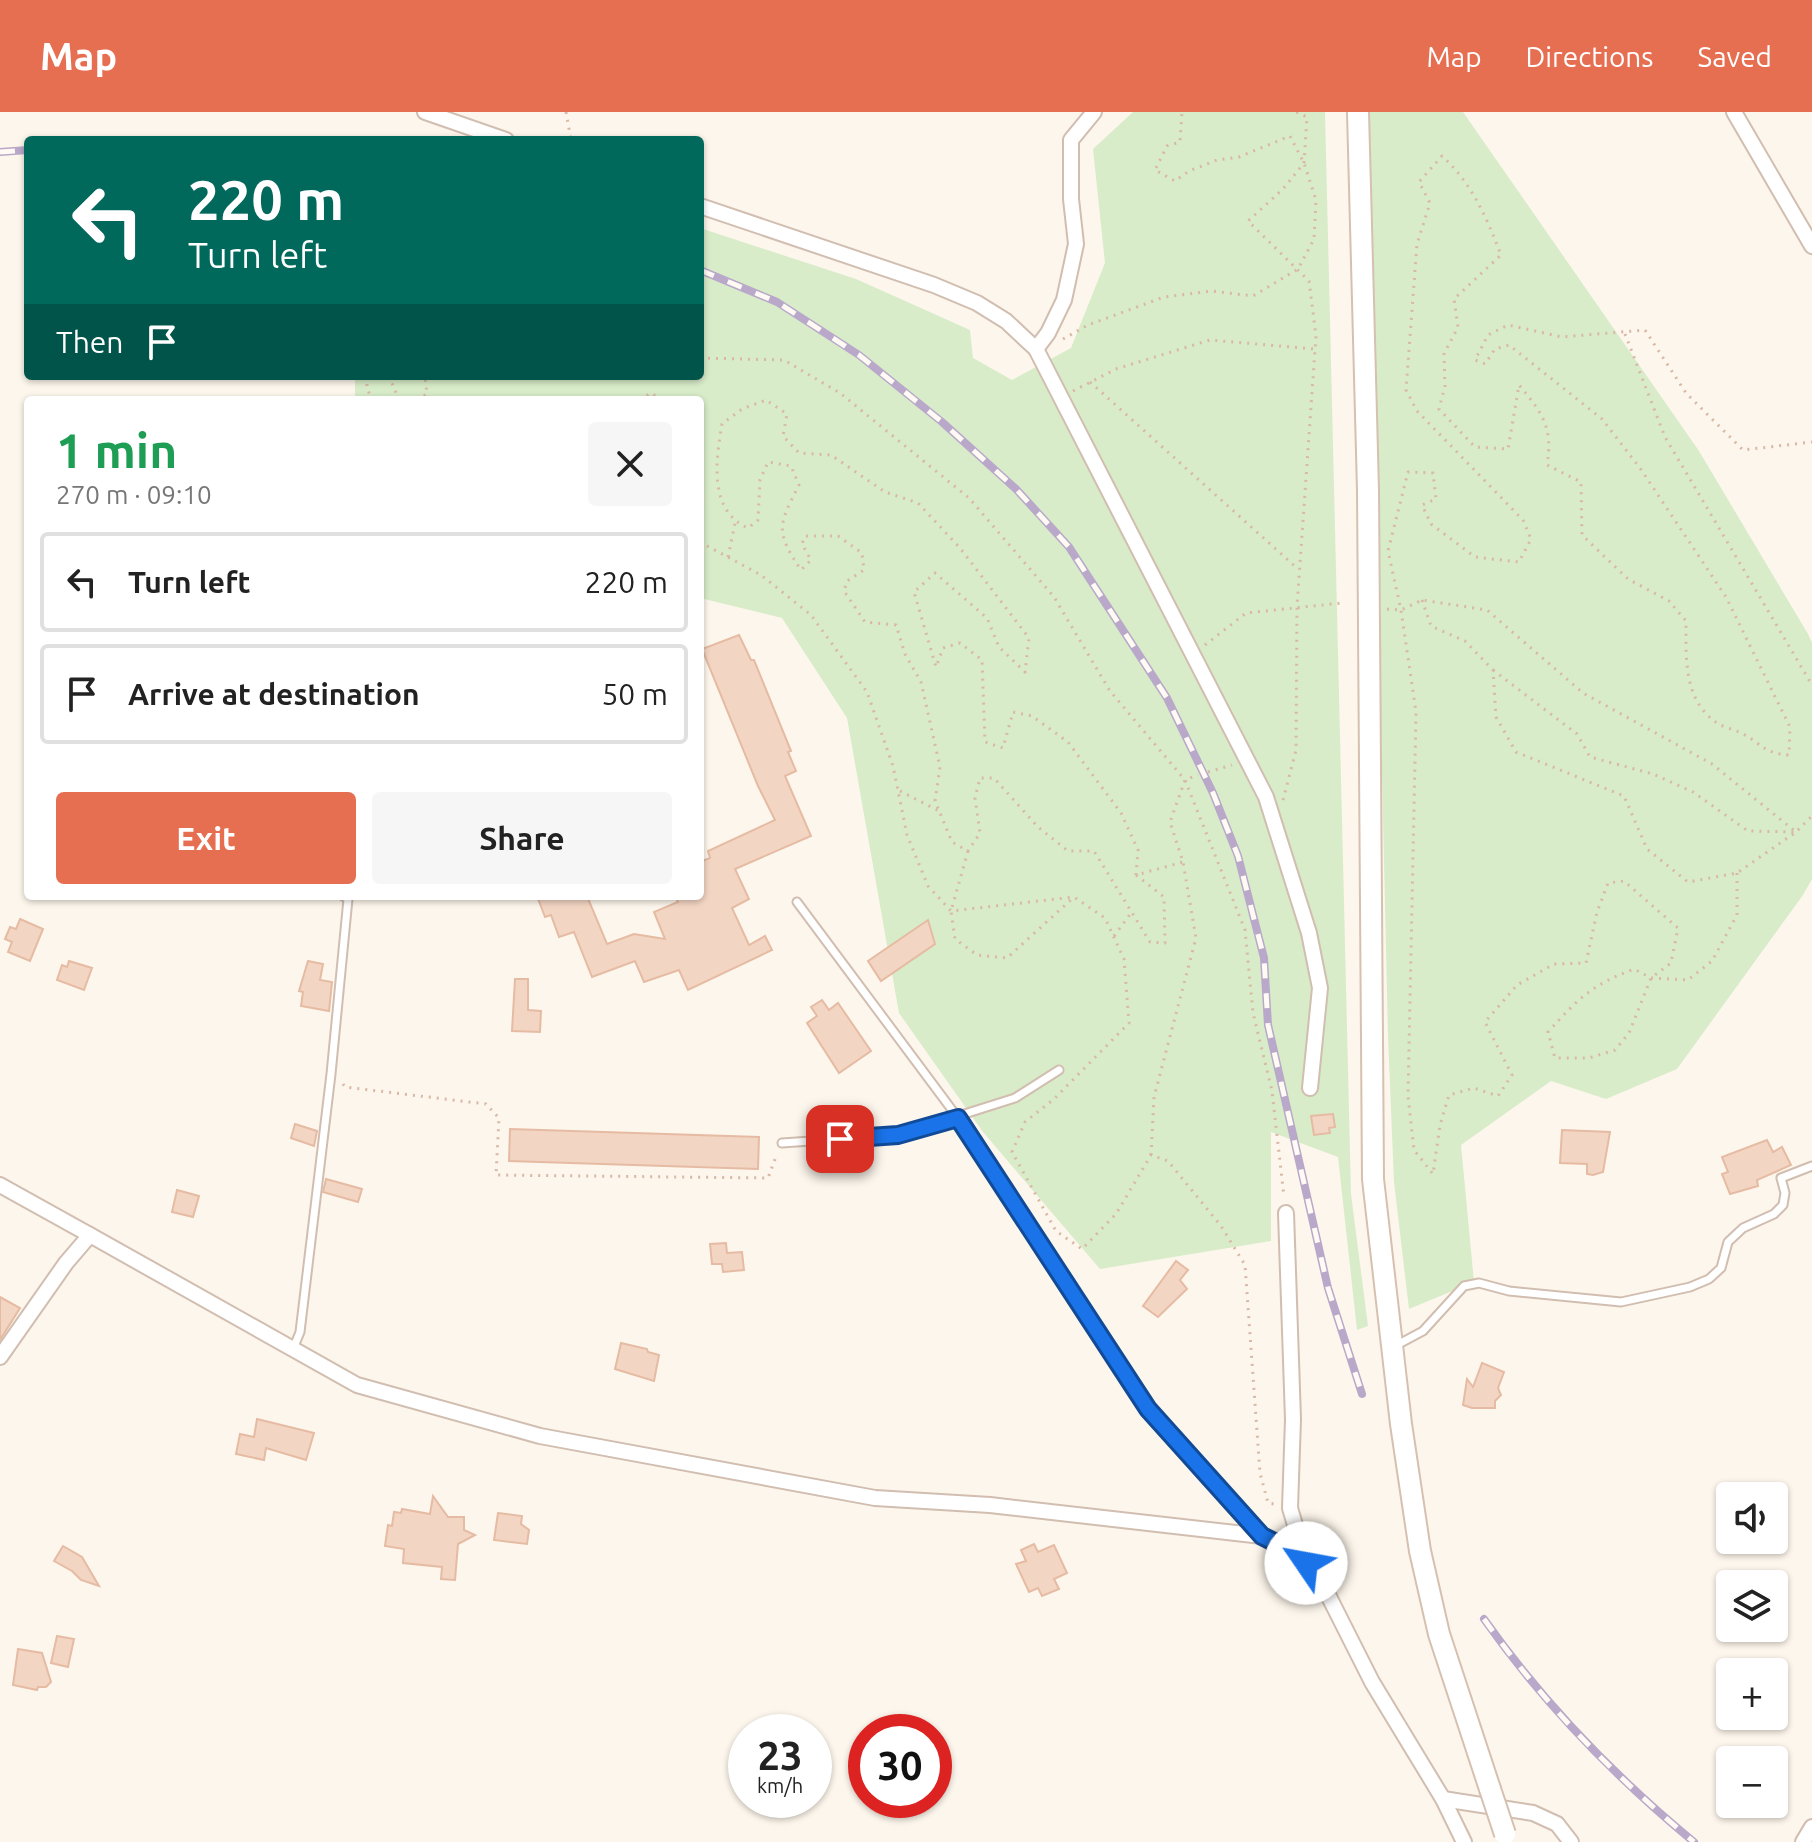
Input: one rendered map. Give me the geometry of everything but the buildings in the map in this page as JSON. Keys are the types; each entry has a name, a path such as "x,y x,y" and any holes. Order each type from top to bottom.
{"main road":[{"path":"1358,112 1368,490 1373,1179 1420,1551 1439,1634 1507,1838"}],"street":[{"path":"425,112 494,136"},
{"path":"1038,352 1064,300 1076,244 1071,199 1071,140 1094,112"},
{"path":"1734,112 1812,246"},
{"path":"704,207 934,285 977,303 1006,321 1038,352 1266,797 1309,933 1320,988 1310,1088"},
{"path":"0,1185 357,1385 540,1436 875,1498 990,1505 1262,1536 1296,1553 1318,1575 1372,1682 1443,1799 1464,1842"},
{"path":"1286,1213 1293,1419 1290,1508 1306,1563"},
{"path":"0,1357 90,1235"},
{"path":"1443,1799 1533,1813 1557,1824 1571,1842"},
{"path":"1803,1842 1812,1827"}],"lane":[{"path":"293,1349 300,1332 348,900"},
{"path":"797,902 958,1118 1148,1409 1262,1536"},
{"path":"782,1143 898,1135 1015,1098 1059,1070"},
{"path":"1393,1346 1423,1331 1464,1286 1479,1283 1509,1291 1621,1302 1690,1287 1709,1279 1721,1268 1728,1242 1743,1228 1774,1214 1783,1205 1785,1193 1781,1178 1812,1166"}],"path":[{"path":"566,112 570,136"},
{"path":"1038,352 1088,325 1164,297 1212,291 1253,296 1298,269 1314,239 1316,200 1304,163 1290,136 1239,157 1217,160 1189,171 1175,181 1155,170 1167,146 1180,142 1182,112"},
{"path":"1276,828 1296,750 1297,606 1315,349 1309,281 1248,221 1283,189 1304,163 1307,117 1296,112"},
{"path":"1737,873 1737,915 1712,961 1688,980 1651,978 1634,969 1610,978 1581,995 1548,1032 1555,1058 1589,1058 1615,1050 1629,1033 1651,978 1671,963 1678,928 1624,881 1608,883 1597,912 1586,963 1554,964 1517,985 1485,1022 1512,1075 1498,1096 1474,1088 1449,1095 1440,1125 1433,1174 1414,1150 1408,1096 1416,712 1401,610 1388,551 1408,472 1433,473 1436,499 1422,505 1431,524 1475,557 1519,562 1531,539 1523,520 1417,411 1406,390 1417,244 1430,203 1419,182 1442,156 1461,173 1490,226 1501,255 1454,299 1458,327 1444,354 1445,386 1439,409 1475,447 1508,449 1519,385 1543,413 1551,442 1547,465 1581,482 1582,535 1628,579 1669,601 1686,621 1686,668 1698,706 1717,723 1745,735 1769,754 1789,755 1790,727 1726,597 1640,468 1602,419 1509,345 1495,349 1485,364 1475,360 1488,335 1508,325 1562,337 1645,330 1686,393 1743,450 1812,442"},
{"path":"1625,334 1665,437 1812,685"},
{"path":"1061,397 1116,369 1210,340 1315,349"},
{"path":"704,358 784,360 840,393 969,498 1054,597 1110,691 1185,780 1245,930 1253,1013 1272,1091 1286,1213"},
{"path":"1090,382 1299,570"},
{"path":"968,851 952,842 935,801 940,767 937,753 921,682 905,654 896,625 865,622 844,591 847,581 864,570 862,553 838,536 805,536 802,544 811,560 801,570 783,543 782,519 799,485 791,466 768,462 760,480 758,520 748,528 735,523 720,500 716,458 722,424 742,409 766,400 787,414 783,436 799,453 831,455 885,492 918,503 960,548 1029,638 1025,672 999,647 987,618 935,573 914,592 936,667 943,648 960,643 982,660 985,742 1003,748 1013,712 1032,716 1068,742 1121,813 1138,850 1136,875"},
{"path":"728,557 735,523"},
{"path":"704,544 761,575 811,615 867,692 898,790 907,835 928,886 951,911"},
{"path":"1422,600 1431,626 1465,641 1493,670 1577,734 1590,757 1653,774 1693,792 1748,831 1796,832"},
{"path":"1386,609 1401,610 1422,600 1487,610 1583,693 1712,764 1796,832"},
{"path":"1193,654 1246,613 1342,603"},
{"path":"1493,670 1496,717 1516,752 1624,796 1647,849 1688,882 1737,873 1796,832 1812,816"},
{"path":"1208,772 1247,761"},
{"path":"951,911 1074,897 1105,918 1124,959 1129,1023 1054,1099 1025,1122 1012,1152 1056,1231 1082,1249 1116,1214 1151,1155 1154,1097 1196,938 1183,862 1170,822 1185,780 1198,775"},
{"path":"1074,897 1007,958 977,955 955,939 951,911 968,851 980,833 975,798 980,778 994,778 1038,827 1068,851 1094,851 1150,942 1165,943 1164,897 1136,875"},
{"path":"898,790 939,811"},
{"path":"1136,875 1183,862"},
{"path":"1113,937 1131,913"},
{"path":"331,1074 340,1077 345,1087 486,1104 499,1118 496,1175 768,1178 782,1143"},
{"path":"1151,1155 1168,1161 1221,1226 1245,1265 1260,1473 1268,1503 1290,1508"}],"green space":[{"path":"1133,112 1325,112 1351,1194 1368,1326 1357,1330 1338,1157 1271,1132 1271,1241 1100,1269 983,1132 899,1013 847,718 782,618 704,599 704,396 355,396 355,380 704,380 704,229 856,279 970,330 973,358 1012,380 1071,348 1105,263 1093,149"},
{"path":"1367,112 1463,112 1699,451 1812,643 1812,879 1803,895 1677,1069 1606,1099 1551,1081 1461,1145 1474,1282 1409,1309 1394,1182 1388,1037"}],"railway":[{"path":"0,152 24,150"},
{"path":"704,272 777,302 859,355 942,422 1016,489 1069,547 1167,698 1213,793 1238,856 1264,958 1268,1025 1328,1288 1362,1394"},
{"path":"1484,1619 1531,1680 1582,1738 1694,1842"}],"route":[{"path":"840,1139 898,1135 958,1118 1148,1409 1262,1536 1296,1553 1306,1563"}]}
